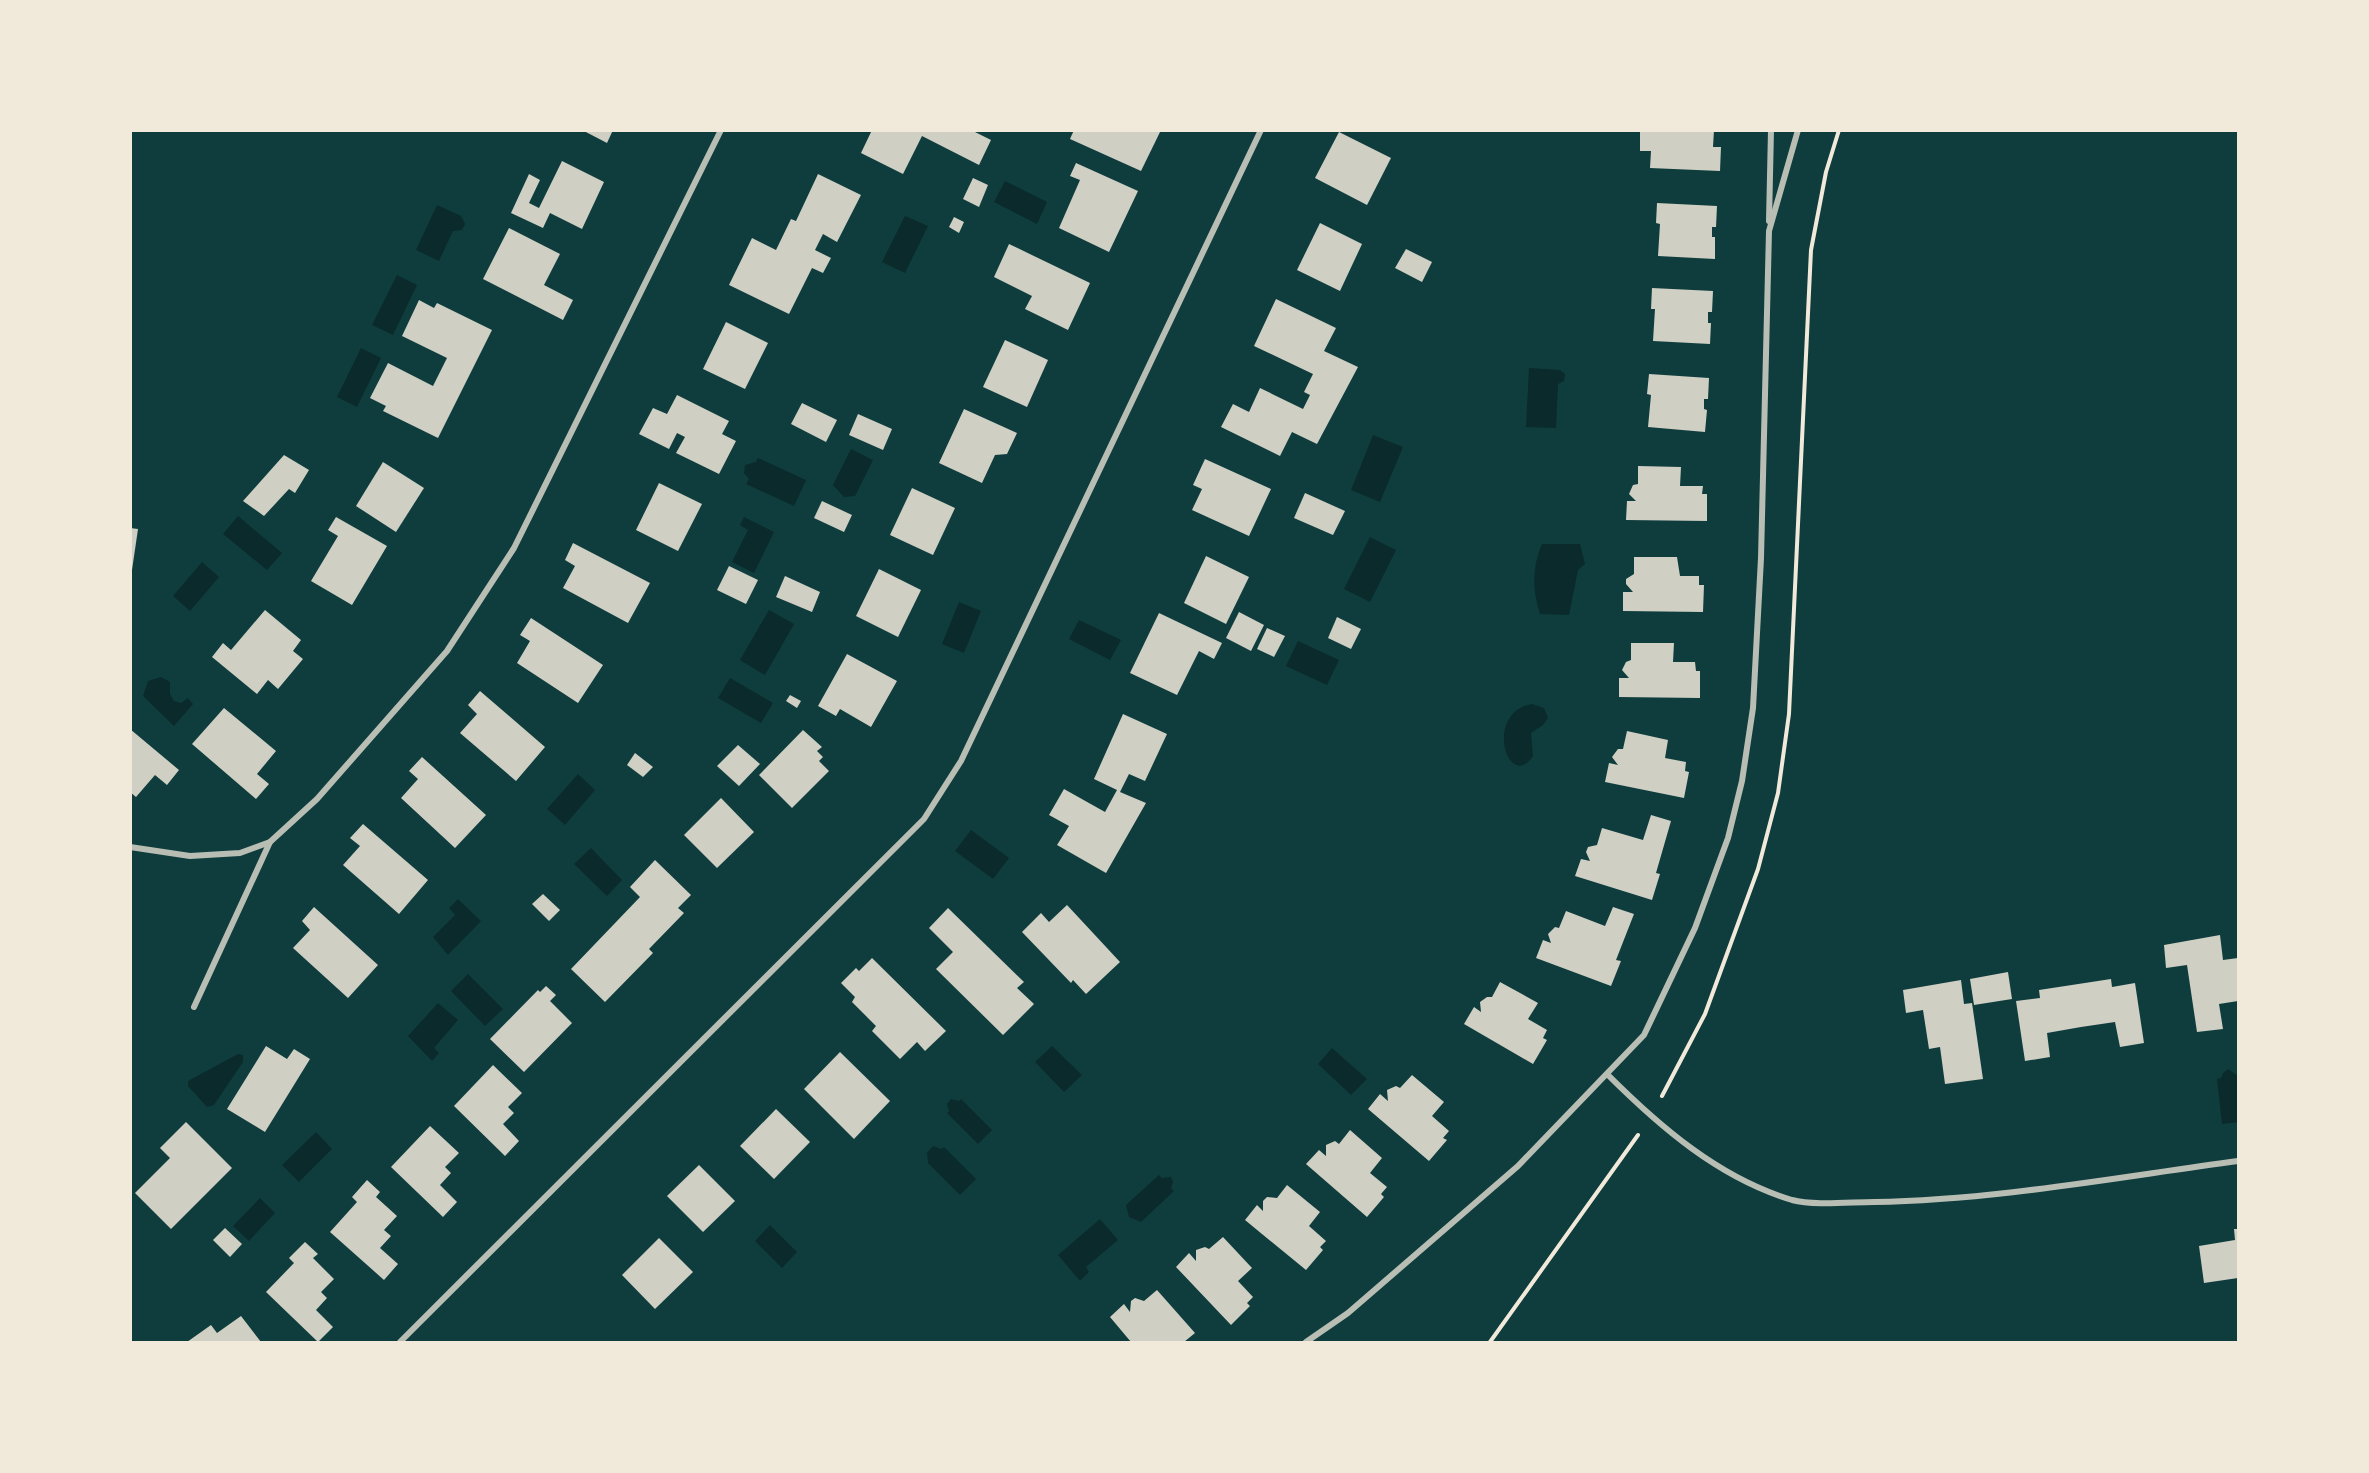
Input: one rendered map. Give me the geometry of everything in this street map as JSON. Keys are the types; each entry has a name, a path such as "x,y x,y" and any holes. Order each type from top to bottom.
{"street":[{"path":"130,847 190,856 240,853 270,842 317,799 447,651 514,548 721,130"},
{"path":"400,1342 924,819 961,761 1261,130"},
{"path":"1306,1342 1348,1313 1518,1166 1644,1035 1695,928 1720,864 1742,781 1753,708 1761,558 1771,130"},
{"path":"1769,231 1798,130"},
{"path":"194,1007 270,842"},
{"path":"1607,1074 1651,1118 1744,1182 1795,1200 1932,1201 2238,1161"}],"path":[{"path":"1492,1342 1651,1118"}],"water":[{"path":"1005,181 1047,202 1037,224 994,202"},
{"path":"437,205 461,216 465,224 462,230 453,231 439,261 416,250"},
{"path":"905,216 928,226 905,273 882,262"},
{"path":"397,275 417,285 393,335 372,325"},
{"path":"361,348 381,358 357,407 337,397"},
{"path":"1529,368 1560,370 1565,374 1564,381 1558,384 1556,428 1526,427"},
{"path":"1373,435 1403,447 1380,502 1351,490"},
{"path":"851,449 873,460 855,496 844,497 833,485"},
{"path":"758,458 806,480 794,506 746,484 749,479 744,473 745,465 756,462"},
{"path":"238,516 282,553 267,570 223,534"},
{"path":"744,517 774,532 754,573 732,562 748,530 740,525"},
{"path":"1370,537 1396,550 1370,602 1344,589"},
{"path":"1542,544 1580,544 1585,564 1578,570 1569,615 1540,614 1534,578 1536,561"},
{"path":"202,562 219,577 190,611 173,596"},
{"path":"959,602 981,611 964,653 942,644"},
{"path":"769,610 794,624 765,675 740,660"},
{"path":"1079,620 1121,640 1110,660 1069,639"},
{"path":"1298,641 1339,660 1327,685 1286,666"},
{"path":"161,677 170,682 170,694 174,701 181,703 188,698 193,704 174,726 143,696 148,681"},
{"path":"730,678 773,703 761,723 718,698"},
{"path":"1532,704 1544,708 1548,718 1543,725 1531,733 1533,756 1524,765 1515,765 1509,758 1505,747 1504,734 1508,721 1517,710"},
{"path":"578,774 595,790 565,825 547,809"},
{"path":"971,830 1009,858 993,879 955,851"},
{"path":"591,848 622,880 607,896 574,864"},
{"path":"458,899 481,921 448,955 433,937 455,915 449,908"},
{"path":"468,974 503,1009 485,1026 451,991"},
{"path":"438,1003 458,1020 434,1048 439,1053 432,1061 408,1036"},
{"path":"1052,1046 1082,1075 1064,1092 1035,1062"},
{"path":"1332,1048 1367,1079 1351,1095 1318,1064"},
{"path":"238,1054 243,1055 243,1062 214,1105 207,1107 188,1086 188,1081"},
{"path":"2228,1069 2238,1076 2238,1122 2222,1124 2217,1079 2221,1078"},
{"path":"951,1099 959,1101 961,1099 992,1130 978,1144 947,1113 949,1111 947,1104"},
{"path":"316,1132 332,1149 299,1182 282,1165"},
{"path":"933,1146 941,1149 944,1147 976,1179 960,1195 928,1163 927,1153"},
{"path":"1159,1175 1162,1178 1171,1177 1173,1182 1171,1188 1174,1191 1141,1222 1129,1217 1126,1205"},
{"path":"260,1198 275,1213 249,1241 233,1226"},
{"path":"1100,1219 1118,1240 1086,1267 1089,1272 1080,1281 1058,1255"},
{"path":"770,1225 797,1252 782,1268 755,1241"}],"building":[{"path":"582,130 613,130 607,143"},
{"path":"872,130 971,130 991,140 979,165 922,136 903,174 861,153"},
{"path":"1074,130 1161,130 1141,171 1070,139"},
{"path":"1640,130 1714,130 1713,147 1721,147 1720,171 1650,168 1651,151 1640,151"},
{"path":"1339,132 1391,158 1367,205 1315,178"},
{"path":"562,161 604,182 582,229 550,213 543,228 511,213 529,174 540,180 529,203 539,208"},
{"path":"1076,163 1138,191 1109,252 1059,228 1080,180 1070,176"},
{"path":"818,174 861,195 837,242 823,234 815,250 831,258 823,273 812,268 789,314 729,285 752,238 776,250 791,219 796,221"},
{"path":"973,178 988,185 979,207 963,199"},
{"path":"1657,203 1717,206 1716,227 1712,227 1712,237 1715,237 1715,259 1658,256 1660,224 1656,223"},
{"path":"954,217 964,222 959,233 949,227"},
{"path":"1320,223 1362,244 1340,291 1297,270"},
{"path":"509,228 560,254 544,285 573,300 563,320 483,279"},
{"path":"1009,244 1090,283 1068,330 1025,309 1032,296 994,277"},
{"path":"1406,249 1432,262 1422,282 1395,268"},
{"path":"1652,288 1713,291 1712,312 1708,312 1708,323 1711,323 1710,344 1653,341 1655,309 1651,309"},
{"path":"1276,299 1336,328 1324,351 1358,367 1317,444 1292,432 1280,456 1221,427 1233,404 1249,412 1260,388 1303,409 1310,395 1304,392 1313,374 1254,346"},
{"path":"419,300 434,308 437,303 492,330 438,438 383,411 386,406 370,398 388,363 433,386 447,358 402,336"},
{"path":"726,322 768,343 745,389 703,369"},
{"path":"1005,340 1048,360 1027,407 983,387"},
{"path":"1649,374 1709,378 1708,399 1704,399 1704,409 1707,410 1705,432 1648,427 1651,395 1647,394"},
{"path":"677,395 729,421 722,434 736,441 719,474 676,453 685,437 677,433 669,449 639,434 653,408 667,414"},
{"path":"802,403 837,420 826,442 791,424"},
{"path":"964,409 1017,433 1007,454 995,455 982,483 939,463"},
{"path":"858,414 892,429 883,450 849,435"},
{"path":"284,455 309,470 295,493 289,489 264,516 243,501"},
{"path":"1205,459 1271,489 1249,536 1192,510 1202,489 1193,485"},
{"path":"383,462 424,488 396,532 356,506"},
{"path":"1638,466 1681,467 1680,486 1703,486 1702,494 1707,494 1707,521 1626,520 1627,501 1636,501 1629,494 1633,485 1638,484"},
{"path":"659,483 702,504 678,551 636,530"},
{"path":"912,488 955,508 933,555 890,535"},
{"path":"1305,493 1345,511 1333,535 1294,518"},
{"path":"822,501 852,515 844,532 814,518"},
{"path":"336,517 387,546 352,605 311,581 338,536 328,530"},
{"path":"130,528 138,529 132,570 130,570"},
{"path":"573,543 650,583 628,623 563,588 575,566 565,560"},
{"path":"1206,556 1249,577 1226,624 1184,603"},
{"path":"1634,557 1677,557 1680,576 1699,576 1699,585 1704,585 1703,612 1623,611 1623,592 1633,592 1626,584 1626,579 1634,574"},
{"path":"729,566 758,580 746,604 717,590"},
{"path":"879,569 921,590 898,637 856,616"},
{"path":"785,576 820,592 812,612 776,597"},
{"path":"265,610 301,640 293,651 303,659 278,689 268,680 257,694 212,657 223,643 231,650"},
{"path":"1239,612 1264,625 1251,651 1226,638"},
{"path":"1159,613 1222,643 1214,659 1199,651 1177,695 1130,673"},
{"path":"1337,617 1361,629 1351,649 1328,638"},
{"path":"531,618 603,665 578,703 517,663 530,641 520,635"},
{"path":"1267,628 1285,636 1274,657 1257,649"},
{"path":"1631,643 1674,643 1673,662 1695,662 1696,671 1700,671 1700,698 1619,697 1619,678 1629,678 1622,670 1626,662 1631,660"},
{"path":"847,654 897,681 871,727 840,709 836,716 818,706"},
{"path":"480,691 545,747 516,781 460,733 477,714 468,705"},
{"path":"790,695 801,701 797,708 786,701"},
{"path":"224,708 276,751 257,774 269,784 256,799 192,744"},
{"path":"1123,714 1167,734 1145,781 1129,774 1120,792 1146,803 1106,873 1057,845 1069,826 1049,815 1064,789 1105,812 1117,790 1094,779"},
{"path":"130,729 179,770 167,785 155,775 136,797 130,792"},
{"path":"803,730 822,747 817,751 823,757 819,761 829,771 792,808 759,775"},
{"path":"1627,731 1668,740 1665,758 1686,762 1685,771 1689,772 1684,798 1605,782 1609,763 1618,765 1612,757 1618,749 1623,749"},
{"path":"738,745 760,764 739,786 717,766"},
{"path":"635,753 653,767 643,777 627,765"},
{"path":"422,757 486,815 455,848 401,798 418,779 409,771"},
{"path":"721,798 754,832 717,868 684,835"},
{"path":"1651,815 1671,821 1656,873 1660,874 1652,900 1575,876 1581,859 1590,861 1586,852 1588,847 1597,845 1602,828 1643,840"},
{"path":"363,824 428,880 399,914 343,865 360,846 350,838"},
{"path":"655,860 691,895 678,908 684,913 649,949 653,953 605,1002 571,969 640,897 630,887"},
{"path":"543,894 560,910 549,921 532,904"},
{"path":"1067,905 1120,962 1086,994 1073,980 1071,983 1022,932 1041,913 1049,922"},
{"path":"314,907 378,965 348,998 293,948 310,930 302,921"},
{"path":"1613,907 1634,914 1616,960 1621,961 1611,986 1536,958 1543,940 1551,943 1548,934 1555,927 1559,928 1566,911 1605,926"},
{"path":"948,908 1024,982 1017,988 1034,1004 1003,1035 936,969 953,952 929,928"},
{"path":"2220,935 2223,960 2238,958 2238,1001 2219,1004 2223,1029 2197,1032 2187,965 2166,968 2164,945"},
{"path":"872,958 946,1031 925,1051 917,1042 900,1059 872,1031 876,1026 852,1002 855,997 841,983 856,968 859,971"},
{"path":"2008,972 2012,999 1974,1005 1970,979"},
{"path":"2111,979 2112,987 2135,983 2144,1043 2120,1047 2115,1022 2081,1027 2047,1033 2050,1057 2025,1061 2016,1001 2040,998 2039,990"},
{"path":"1961,980 1964,1004 1972,1003 1983,1079 1945,1084 1940,1047 1929,1049 1923,1010 1906,1013 1903,990"},
{"path":"1500,982 1538,1003 1528,1019 1547,1030 1543,1038 1547,1040 1533,1064 1464,1024 1474,1007 1481,1012 1480,1002 1487,997 1492,997"},
{"path":"546,986 556,995 550,1001 572,1023 524,1072 490,1039 538,990 540,992"},
{"path":"266,1046 287,1059 294,1049 310,1059 265,1132 227,1109"},
{"path":"840,1052 890,1101 854,1139 804,1089"},
{"path":"493,1065 522,1093 508,1107 514,1113 503,1124 519,1141 505,1156 454,1106"},
{"path":"1412,1075 1444,1102 1432,1116 1449,1131 1443,1138 1447,1140 1429,1161 1368,1109 1380,1094 1388,1101 1387,1090 1396,1086 1400,1088"},
{"path":"776,1109 810,1142 774,1179 740,1146"},
{"path":"186,1122 232,1168 171,1229 135,1193 170,1158 160,1148"},
{"path":"430,1126 459,1153 445,1167 451,1173 440,1185 457,1202 443,1217 391,1167"},
{"path":"1350,1130 1382,1158 1370,1173 1387,1187 1381,1194 1384,1197 1367,1217 1306,1164 1319,1150 1326,1156 1326,1145 1335,1141 1339,1144"},
{"path":"699,1165 735,1201 703,1232 667,1196"},
{"path":"367,1180 380,1192 376,1197 397,1216 384,1230 391,1236 380,1248 398,1264 384,1280 330,1232 357,1202 352,1197"},
{"path":"1287,1185 1320,1212 1309,1226 1326,1241 1320,1247 1323,1250 1306,1270 1245,1220 1257,1205 1263,1211 1263,1201 1267,1197 1277,1198"},
{"path":"225,1228 242,1244 230,1257 213,1240"},
{"path":"2234,1229 2238,1229 2238,1278 2204,1283 2199,1246 2235,1240"},
{"path":"1223,1237 1252,1268 1238,1281 1253,1297 1247,1303 1250,1306 1231,1325 1176,1267 1189,1253 1196,1261 1196,1250 1205,1247 1209,1249"},
{"path":"659,1238 693,1272 655,1309 622,1275"},
{"path":"305,1242 318,1254 313,1258 334,1279 321,1292 327,1298 316,1310 333,1327 318,1342 266,1292 294,1263 289,1258"},
{"path":"1157,1290 1195,1333 1184,1342 1131,1342 1110,1317 1124,1304 1130,1312 1131,1301 1135,1298 1144,1301"},
{"path":"241,1316 261,1342 187,1342 211,1325 217,1333"}]}
